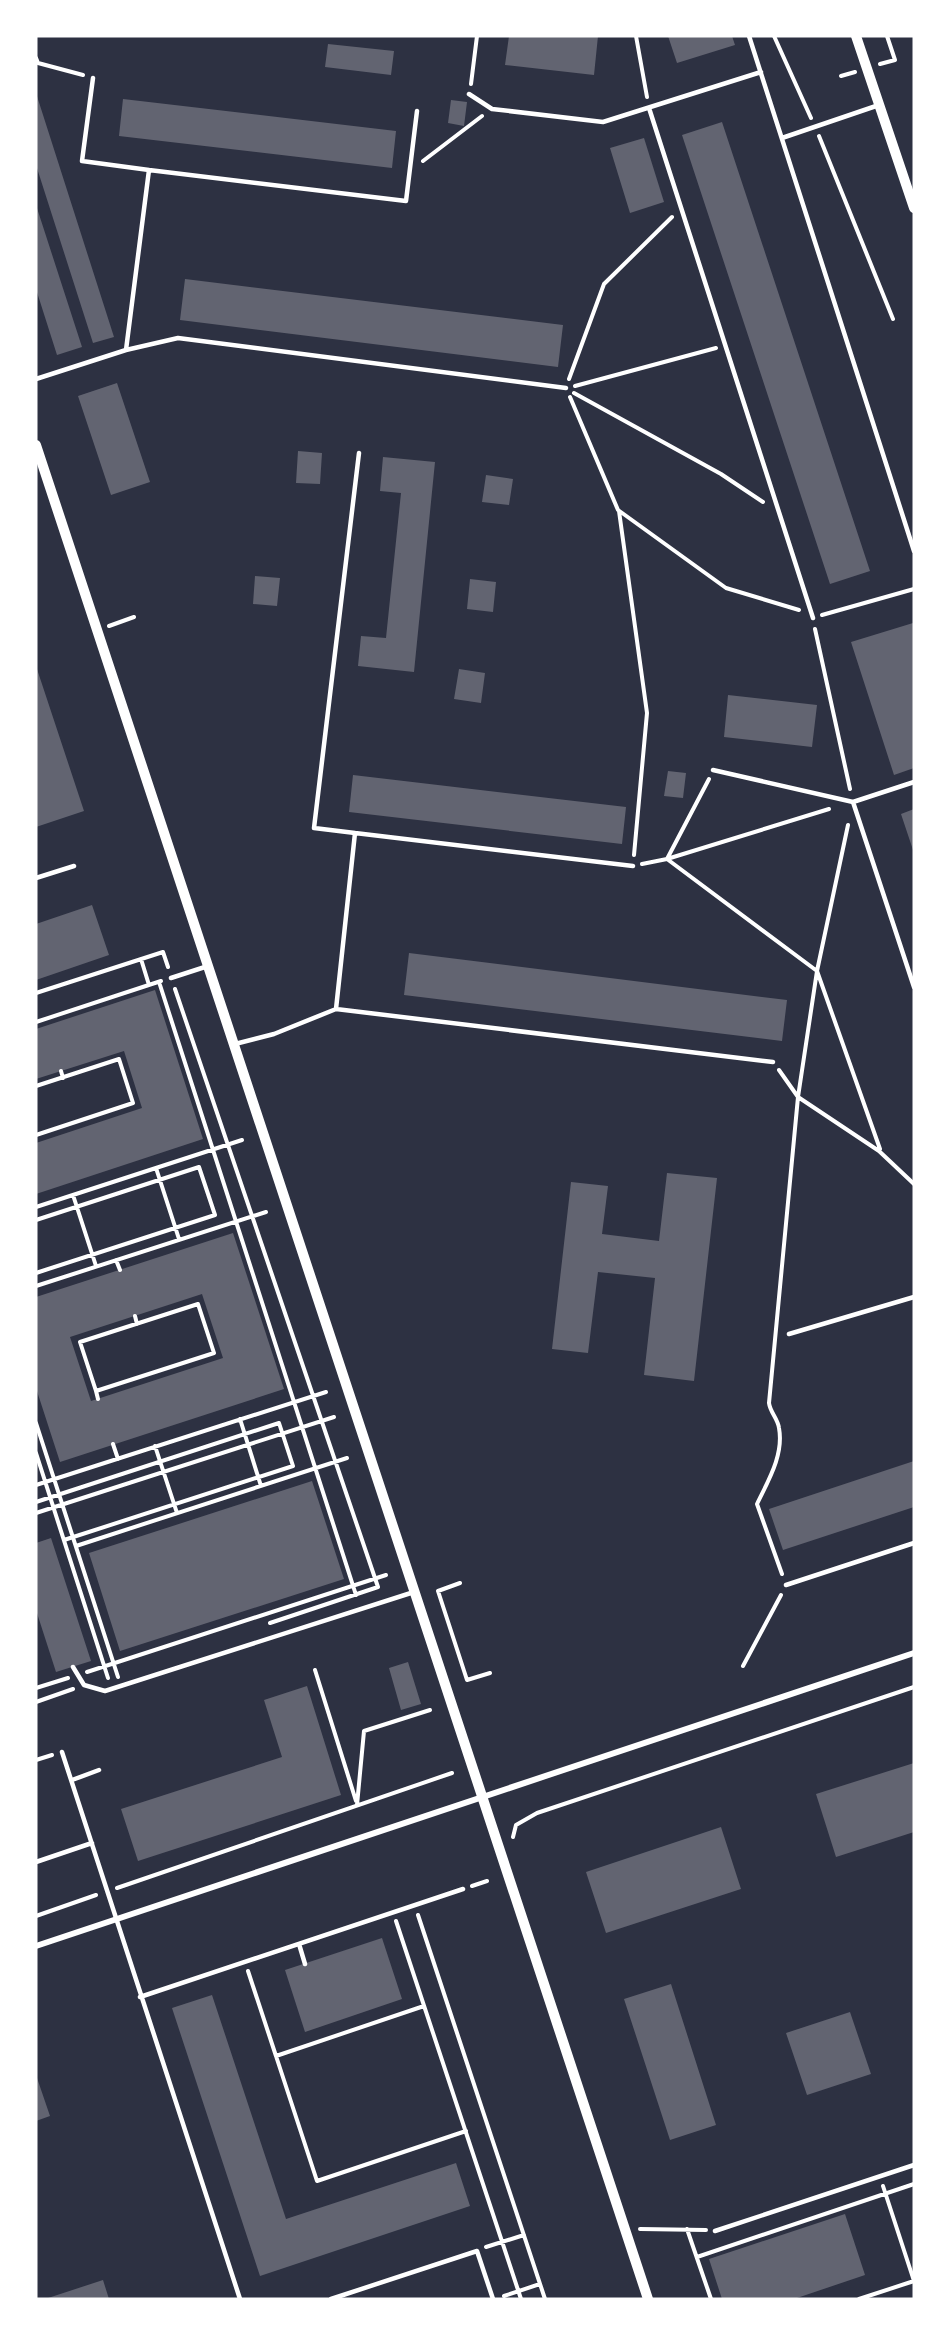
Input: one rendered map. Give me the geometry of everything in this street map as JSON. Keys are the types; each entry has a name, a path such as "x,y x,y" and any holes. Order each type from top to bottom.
{"street":[{"path":"856,36 914,208"},
{"path":"36,446 648,2299"},
{"path":"36,1946 914,1653"}],"lane":[{"path":"749,36 914,550"},
{"path":"469,94 492,109 603,122 761,72"},
{"path":"93,78 82,161 406,201 417,111"},
{"path":"782,138 879,105"},
{"path":"649,108 813,618"},
{"path":"126,350 149,170"},
{"path":"36,379 126,350 178,338 566,388"},
{"path":"359,453 314,828 633,866"},
{"path":"713,770 853,802 914,782"},
{"path":"853,802 914,987"},
{"path":"336,1009 355,833"},
{"path":"36,878 75,866"},
{"path":"171,978 208,966"},
{"path":"235,1044 274,1034 336,1009 773,1062"},
{"path":"789,1334 914,1297"},
{"path":"786,1585 914,1543"},
{"path":"73,1666 76,1675 84,1685 100,1691 112,1689 414,1592"},
{"path":"62,1752 240,2299"},
{"path":"72,1780 99,1770"},
{"path":"36,1862 92,1843"},
{"path":"140,1997 463,1889"},
{"path":"299,1944 305,1964"},
{"path":"715,2231 914,2165"},
{"path":"331,2299 477,2250 493,2299"}],"path":[{"path":"469,94 477,36"},
{"path":"636,36 649,108"},
{"path":"774,36 795,77 893,319"},
{"path":"36,58 38,63 93,78"},
{"path":"410,171 492,109"},
{"path":"681,208 604,284 566,388 618,510 647,713 633,866 667,859 853,802"},
{"path":"566,388 725,346"},
{"path":"566,388 721,474 779,513"},
{"path":"618,510 726,588 790,606 813,618 914,590"},
{"path":"109,626 135,617"},
{"path":"813,618 853,802 817,971 880,1149"},
{"path":"667,859 713,770"},
{"path":"667,859 817,971"},
{"path":"36,993 163,952 378,1587 265,1625"},
{"path":"141,959 149,985"},
{"path":"36,1022 171,978"},
{"path":"159,982 361,1609"},
{"path":"44,1019 46,1026"},
{"path":"36,1086 119,1059 133,1103 36,1135"},
{"path":"773,1062 798,1097 879,1151 914,1184"},
{"path":"61,1071 63,1078"},
{"path":"36,1206 242,1140"},
{"path":"36,1220 199,1167 215,1215 36,1273"},
{"path":"156,1168 179,1239"},
{"path":"73,1195 96,1266"},
{"path":"36,1286 266,1212"},
{"path":"116,1260 120,1270"},
{"path":"96,1391 214,1353 198,1304 80,1342 98,1399"},
{"path":"135,1316 137,1324"},
{"path":"36,1485 326,1392"},
{"path":"36,1513 334,1417"},
{"path":"240,1419 261,1486"},
{"path":"36,1502 279,1423 293,1466 64,1540"},
{"path":"36,1424 113,1663"},
{"path":"113,1444 118,1459"},
{"path":"155,1446 177,1513"},
{"path":"36,1453 112,1689"},
{"path":"75,1546 347,1458"},
{"path":"36,1688 386,1575"},
{"path":"460,1583 438,1591 467,1680 490,1673"},
{"path":"315,1670 357,1805"},
{"path":"36,1700 128,1671"},
{"path":"513,1837 516,1825 537,1813 914,1687"},
{"path":"357,1805 364,1731 430,1710"},
{"path":"36,1916 452,1773"},
{"path":"415,1905 545,2299"},
{"path":"393,1912 521,2299"},
{"path":"245,1962 317,2181 466,2131"},
{"path":"276,2056 424,2006"},
{"path":"859,2299 914,2281 880,2176"},
{"path":"697,2257 914,2184"},
{"path":"640,2229 715,2231"},
{"path":"687,2229 711,2299"},
{"path":"477,2250 524,2235"},
{"path":"501,2297 540,2284"},
{"path":"876,2293 877,2299"}],"building":[{"path":"509,36 598,36 594,75 505,65"},
{"path":"668,36 732,36 735,45 677,63"},
{"path":"328,44 394,51 391,75 325,67"},
{"path":"36,93 114,337 93,343 36,165"},
{"path":"123,99 396,131 392,168 119,136"},
{"path":"451,100 467,102 464,126 448,123"},
{"path":"722,122 870,571 830,584 682,135"},
{"path":"644,138 664,202 630,213 610,148"},
{"path":"36,205 82,347 57,355 36,289"},
{"path":"185,279 563,325 558,367 180,320"},
{"path":"117,383 150,482 111,495 78,396"},
{"path":"298,451 322,453 320,484 296,483"},
{"path":"383,457 435,462 414,672 358,666 361,636 386,638 401,493 380,491"},
{"path":"486,475 513,479 509,505 482,502"},
{"path":"255,576 280,578 277,606 253,604"},
{"path":"470,579 496,582 493,612 467,609"},
{"path":"913,623 914,768 894,775 851,642"},
{"path":"36,666 84,811 36,827"},
{"path":"459,669 485,673 481,703 454,699"},
{"path":"728,695 817,705 812,747 724,737"},
{"path":"668,771 686,773 683,798 664,796"},
{"path":"353,775 626,807 622,844 349,812"},
{"path":"914,809 914,853 901,814"},
{"path":"92,905 109,955 36,980 36,924"},
{"path":"409,953 787,1000 782,1041 404,995"},
{"path":"155,990 203,1139 36,1194 36,1143 142,1108 124,1051 36,1079 36,1029"},
{"path":"667,1173 717,1178 694,1381 644,1375 655,1278 598,1272 588,1353 552,1349 571,1182 608,1186 602,1234 659,1241"},
{"path":"233,1233 284,1389 60,1462 36,1388 36,1297","holes":["202,1294 223,1358 91,1401 70,1337"]},
{"path":"914,1461 914,1507 783,1550 769,1509"},
{"path":"312,1481 344,1579 120,1651 89,1553"},
{"path":"51,1538 91,1661 56,1672 36,1610 36,1543"},
{"path":"408,1662 421,1704 401,1710 389,1668"},
{"path":"307,1686 341,1795 138,1861 121,1809 282,1757 264,1700"},
{"path":"914,1763 914,1832 836,1857 816,1794"},
{"path":"721,1827 741,1889 606,1933 586,1872"},
{"path":"382,1938 402,1999 305,2032 285,1970"},
{"path":"671,1984 716,2125 670,2140 624,1999"},
{"path":"212,1995 286,2219 456,2163 470,2206 260,2276 172,2008"},
{"path":"850,2012 871,2074 807,2095 786,2033"},
{"path":"36,2075 50,2116 36,2121"},
{"path":"845,2214 865,2275 794,2299 722,2299 709,2259"},
{"path":"103,2280 109,2299 45,2299"}]}
